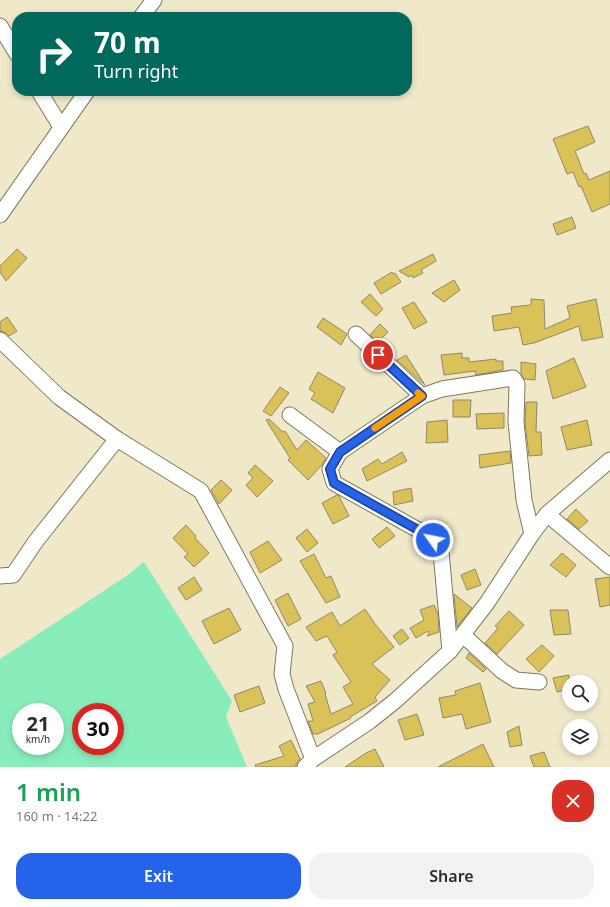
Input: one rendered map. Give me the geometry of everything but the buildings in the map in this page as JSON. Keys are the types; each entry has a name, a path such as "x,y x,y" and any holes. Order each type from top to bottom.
{"street":[{"path":"145,12 154,0"},
{"path":"0,26 12,46"},
{"path":"42,96 61,127"},
{"path":"0,215 83,96"},
{"path":"356,334 422,396"},
{"path":"0,340 59,397 117,439 201,492 285,646 282,674 309,763 370,721 395,701 450,651 487,603 532,534 547,514 610,460"},
{"path":"450,651 441,552 433,540 420,531 334,483 330,469 340,452 422,396 442,389 513,378 518,384 516,422 524,500 532,534"},
{"path":"290,415 340,452"},
{"path":"0,576 13,575 36,541 117,439"},
{"path":"547,514 610,567"},
{"path":"463,636 502,671 516,680 539,682"}],"green space":[{"path":"144,562 232,701 226,717 247,767 0,767 0,659 125,577"}],"slow traffic":[{"path":"375,428 422,396 418,393"}],"route":[{"path":"378,355 422,396 340,452 330,469 334,483 420,531 433,540"}]}
